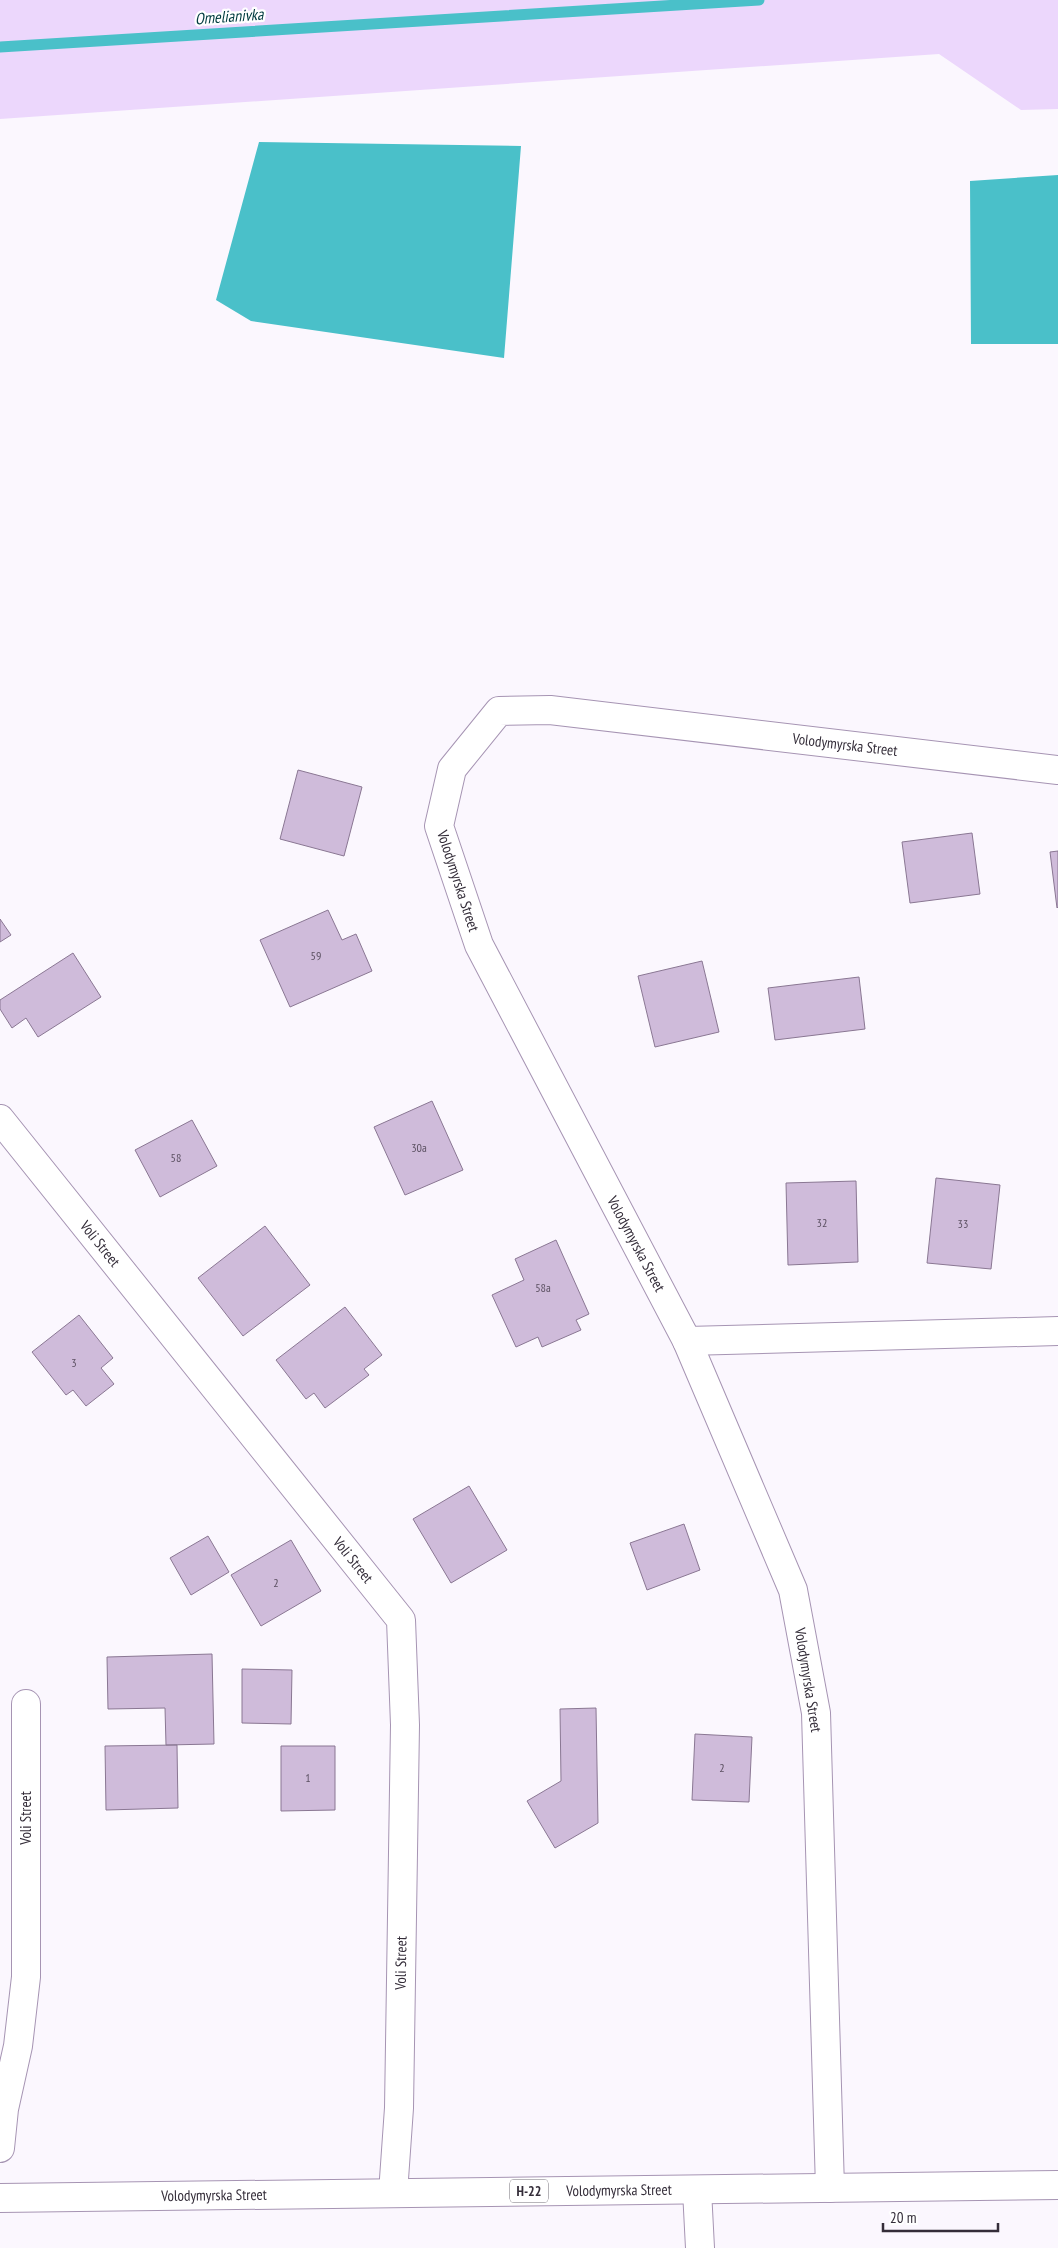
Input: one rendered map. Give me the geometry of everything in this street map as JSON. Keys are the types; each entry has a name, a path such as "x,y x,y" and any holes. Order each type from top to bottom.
{"street":[{"name":"Volodymyrska Street","path":"830,2188 816,1713 793,1590 687,1341 479,945 439,826 452,769 499,711 550,710 1058,770"},
{"name":"Voli Street","path":"0,1119 401,1620 405,1726 399,2108 393,2193"},
{"path":"687,1341 1058,1331"},
{"name":"Voli Street","path":"0,2148 4,2109 18,2046 26,1977 26,1704"},
{"name":"Volodymyrska Street","path":"0,2198 1058,2185"},
{"path":"697,2190 700,2248"}],"shaded area":[{"path":"0,0 1058,0 1058,109 1021,110 939,54 0,119"}],"water":[{"path":"259,142 521,146 504,358 251,321 216,300"},
{"path":"1058,175 1058,344 971,344 970,181"}],"building":[{"path":"298,770 362,787 344,856 280,839"},
{"path":"972,833 980,894 910,903 902,842"},
{"path":"1058,851 1058,907 1057,908 1050,852"},
{"path":"328,910 342,940 356,934 372,971 290,1007 260,940"},
{"path":"0,919 11,935 0,942"},
{"path":"73,953 101,997 38,1037 26,1018 12,1028 0,1009 0,1000"},
{"path":"702,961 719,1032 655,1047 638,976"},
{"path":"859,977 865,1029 775,1040 768,988"},
{"path":"432,1101 463,1170 405,1195 374,1127"},
{"path":"192,1120 217,1166 160,1197 135,1150"},
{"path":"936,1178 1000,1185 991,1269 927,1263"},
{"path":"856,1181 858,1262 788,1265 786,1183"},
{"path":"265,1226 310,1285 243,1336 198,1278"},
{"path":"556,1240 589,1314 576,1320 581,1330 542,1347 538,1337 516,1347 492,1295 524,1280 515,1259"},
{"path":"345,1307 382,1355 364,1369 369,1375 325,1408 314,1393 306,1399 276,1360"},
{"path":"79,1315 113,1358 101,1368 114,1384 86,1406 73,1390 66,1395 32,1352"},
{"path":"469,1486 507,1550 451,1583 413,1519"},
{"path":"684,1524 700,1570 647,1590 630,1543"},
{"path":"208,1536 229,1572 191,1595 170,1558"},
{"path":"291,1540 321,1591 261,1626 231,1575"},
{"path":"212,1654 214,1744 166,1745 165,1708 108,1709 107,1657"},
{"path":"242,1669 292,1670 291,1724 242,1723"},
{"path":"596,1708 598,1823 555,1848 527,1801 561,1781 560,1709"},
{"path":"695,1734 752,1737 749,1802 692,1800"},
{"path":"177,1745 178,1808 106,1810 105,1746"},
{"path":"281,1746 335,1746 335,1810 281,1811"}],"waterway":[{"name":"Omelianivka","path":"0,47 759,0"}]}
